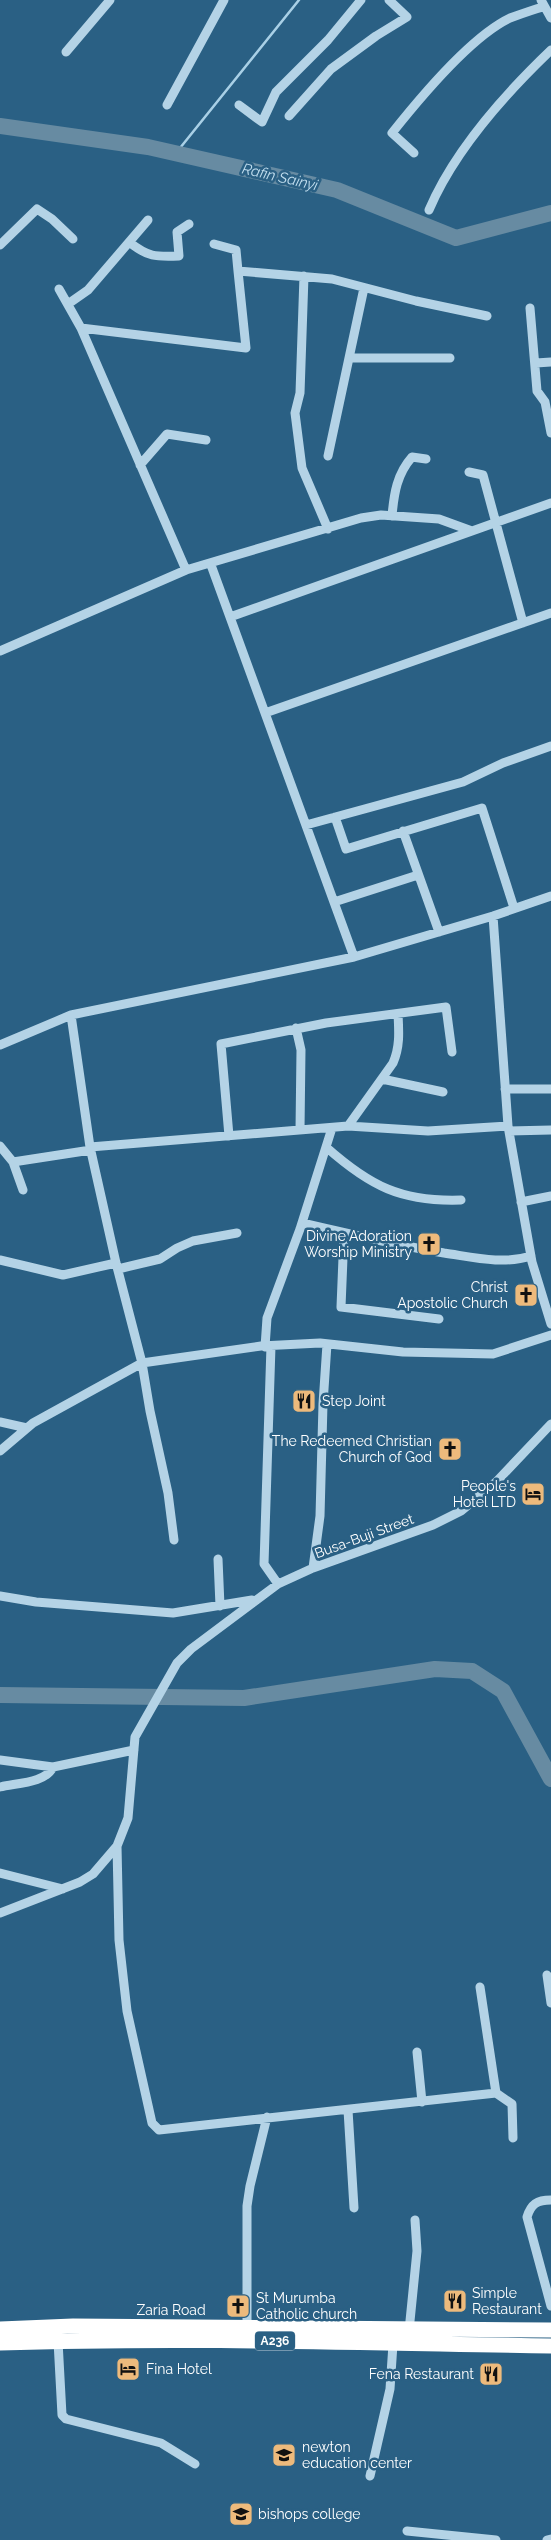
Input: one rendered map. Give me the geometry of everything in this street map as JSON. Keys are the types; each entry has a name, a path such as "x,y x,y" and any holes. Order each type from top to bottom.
{"highway":[{"name":"Zaria Road","path":"0,2328 73,2326 247,2327 377,2337 409,2331 551,2330"},
{"name":"A236","path":"0,2344 58,2341 377,2337 394,2344 551,2346"}],"street":[{"path":"66,52 110,0"},
{"path":"167,105 224,0"},
{"path":"239,105 262,122 276,92 328,40 361,0"},
{"path":"289,116 331,69 376,36 407,18 389,0"},
{"path":"414,153 392,133 455,62 494,28 542,3 551,18"},
{"path":"429,210 451,166 479,129 551,50"},
{"path":"0,245 37,209 52,218 73,239"},
{"path":"68,304 88,290 148,220"},
{"path":"129,242 144,254 159,257 179,256 178,232 189,224"},
{"path":"82,328 246,348 236,250 214,244"},
{"path":"238,271 332,279 488,316"},
{"path":"304,276 300,393 295,413 302,468 328,529"},
{"path":"328,456 364,288"},
{"path":"59,289 82,328 186,570"},
{"path":"530,308 537,391 545,402 551,433"},
{"path":"350,358 450,358"},
{"path":"536,363 551,362"},
{"path":"140,465 166,434 206,440"},
{"path":"392,516 397,483 403,467 412,457 426,458"},
{"path":"470,472 483,474 494,523 523,623"},
{"path":"230,617 551,502"},
{"path":"0,651 186,570 211,565 361,518 392,516 439,519 472,531"},
{"path":"211,565 354,957"},
{"path":"265,713 551,613"},
{"path":"306,825 463,782 503,763 551,746"},
{"path":"335,817 346,849 482,808 514,908"},
{"path":"403,831 439,932"},
{"path":"334,902 418,875"},
{"path":"0,1045 71,1015 354,957 493,916 551,896"},
{"path":"493,916 508,1128 531,1256 551,1324"},
{"path":"228,1136 221,1044 296,1028 446,1007 452,1052"},
{"path":"348,1126 382,1079 398,1052 398,1014"},
{"path":"71,1015 91,1148 117,1266 142,1363 150,1411 168,1493 174,1540"},
{"path":"296,1028 301,1050 300,1130"},
{"path":"382,1079 443,1092"},
{"path":"506,1089 551,1089"},
{"path":"13,1162 91,1148 348,1126 428,1131 508,1128 551,1130"},
{"path":"278,1584 264,1564 267,1318 302,1223 332,1128"},
{"path":"0,1146 13,1162 23,1190"},
{"path":"326,1147 352,1170 393,1192 413,1198 461,1200"},
{"path":"521,1202 551,1196"},
{"path":"302,1223 421,1249 493,1260 520,1260 531,1256"},
{"path":"0,1260 64,1275 160,1259 192,1241 237,1233"},
{"path":"344,1233 341,1307 439,1318"},
{"path":"0,1451 27,1428 142,1363 268,1346 327,1344 403,1352 493,1354 551,1335"},
{"path":"313,1568 320,1516 323,1404 327,1344"},
{"path":"0,1422 27,1428"},
{"name":"Busa-Buji Street","path":"117,1846 128,1818 135,1737 177,1662 206,1636 278,1584 313,1568 395,1540 454,1515 496,1482 551,1424"},
{"path":"218,1559 220,1606"},
{"path":"0,1596 36,1602 173,1613 254,1600"},
{"path":"0,1760 53,1767 134,1750"},
{"path":"0,1787 44,1777 50,1773 53,1767"},
{"path":"0,1913 64,1889 93,1874 117,1846"},
{"path":"117,1846 119,1940 127,2011 152,2123 159,2130 165,2131 496,2093 512,2104 513,2138"},
{"path":"0,1873 64,1889"},
{"path":"547,1975 551,2003"},
{"path":"480,1987 496,2093"},
{"path":"417,2052 422,2102"},
{"path":"348,2110 354,2208"},
{"path":"247,2327 247,2206 250,2186 267,2118"},
{"path":"551,2200 539,2200 530,2207 527,2217 551,2306"},
{"path":"409,2331 417,2251 415,2220"},
{"path":"58,2341 62,2415 66,2420 161,2443 195,2464"},
{"path":"370,2476 390,2388 394,2344"},
{"path":"407,2530 457,2538 496,2540"},
{"path":"547,2540 551,2539"}],"waterway":[{"path":"176,153 299,0"},
{"name":"Rafin Sainyi","path":"0,126 148,147 337,190 456,238 551,213"},
{"path":"0,1695 244,1698 435,1669 472,1671 503,1691 551,1779"}],"place":[{"name":"Divine Adoration Worship Ministry","path":"429,1244"},
{"name":"Christ Apostolic Church","path":"526,1295"},
{"name":"Step Joint","path":"304,1401"},
{"name":"The Redeemed Christian Church of God","path":"450,1449"},
{"name":"People's Hotel LTD","path":"533,1494"},
{"name":"Simple Restaurant","path":"455,2301"},
{"name":"St Murumba Catholic church","path":"238,2306"},
{"name":"Fina Hotel","path":"128,2369"},
{"name":"Fena Restaurant","path":"491,2374"},
{"name":"newton education center","path":"284,2455"},
{"name":"bishops college","path":"241,2514"}]}
